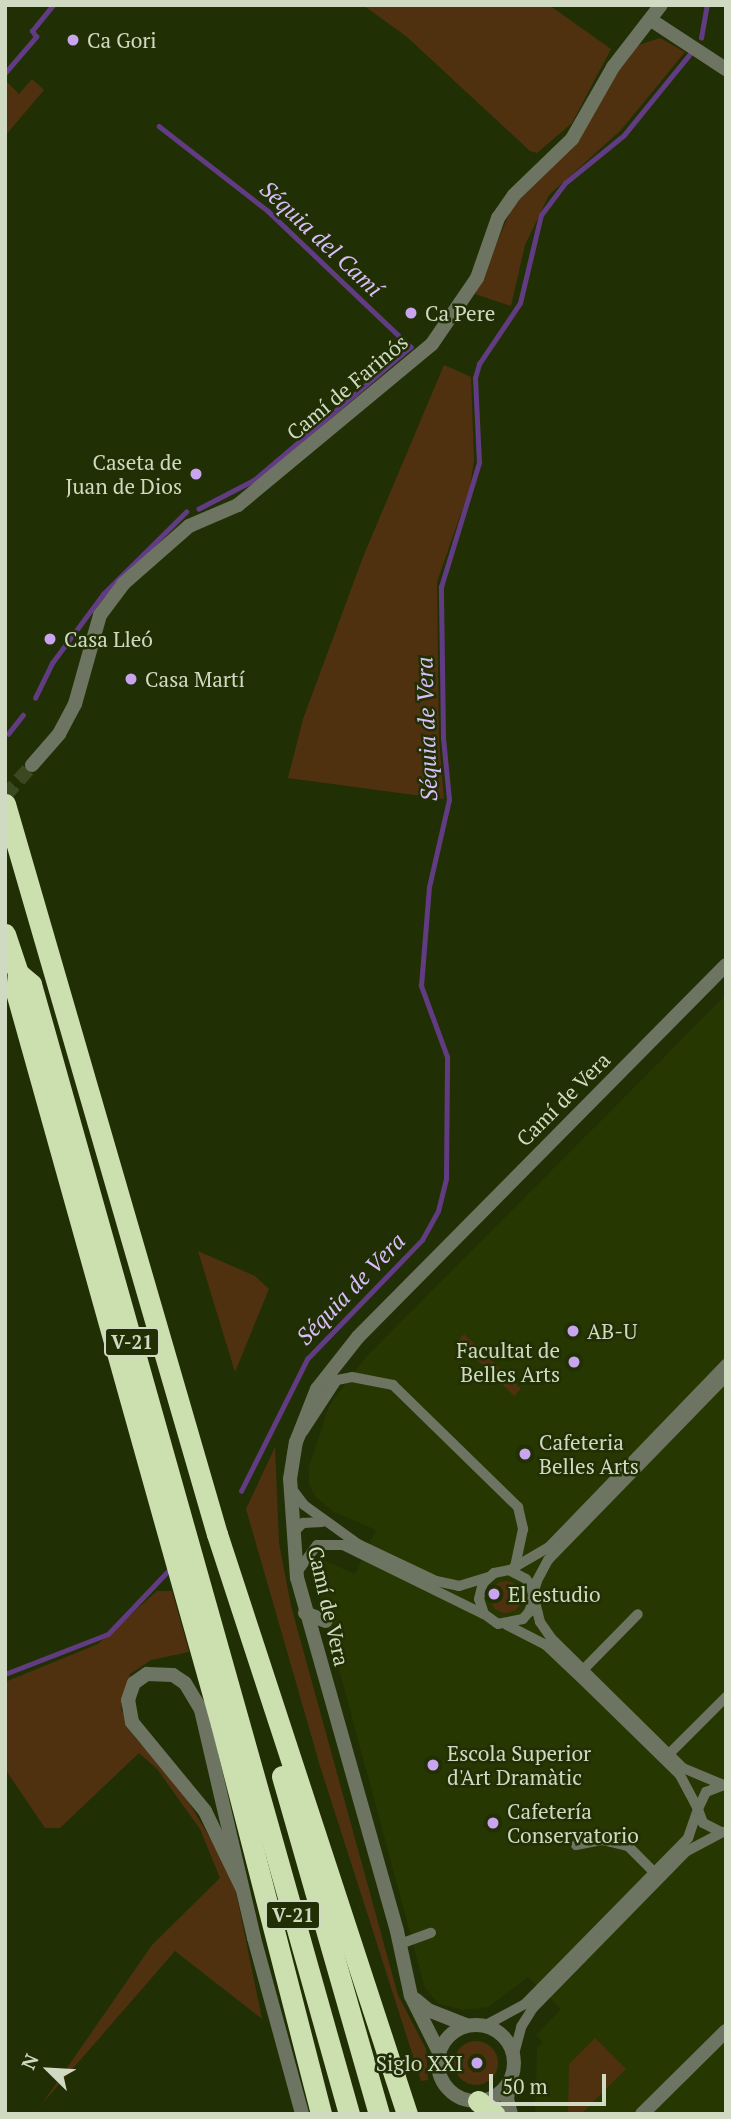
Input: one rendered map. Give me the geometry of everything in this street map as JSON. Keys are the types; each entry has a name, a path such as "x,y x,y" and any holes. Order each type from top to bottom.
{"highway":[{"name":"V-21","path":"5,804 217,1534 329,1951 379,2114"},
{"name":"V-21","path":"5,934 18,973 31,984 349,2114"},
{"path":"18,973 16,992 221,1724 321,2114"},
{"path":"217,1534 407,2114"},
{"path":"375,2010 392,2034 422,2114"}],"street":[{"name":"Camí de Farinós","path":"32,765 59,734 75,704 100,615 123,584 189,526 238,505 432,344 477,278 498,218 514,195 572,139 613,67 661,5"},
{"path":"651,20 726,69"},
{"name":"Camí de Vera","path":"439,2052 411,1996 400,1944 305,1613 292,1538 289,1479 296,1442 317,1389 358,1337 726,965"},
{"path":"305,1613 326,1621"},
{"path":"243,1888 205,1811 132,1722 128,1700 134,1683 147,1674 173,1675 185,1683 201,1710 243,1888 302,2114"},
{"path":"411,1996 428,2010 466,2025 486,2025 504,2036 514,2054 507,2099 511,2114"},
{"path":"466,2025 449,2035 439,2052 440,2076 446,2087 466,2100 486,2108 510,2081"},
{"path":"642,2114 726,2031"}],"lane":[{"path":"352,1377 346,1361 358,1337"},
{"path":"289,1479 304,1505 363,1546 436,1581 459,1586 527,1563 549,1548 726,1364"},
{"path":"296,1442 333,1383 352,1377 393,1385 517,1507 523,1529 512,1568"},
{"path":"507,1625 529,1612 548,1560 726,1377"},
{"path":"292,1538 296,1527 311,1520 336,1528"},
{"path":"297,1578 309,1550 329,1543 546,1645 679,1774 709,1828 724,1832"},
{"path":"517,1553 519,1560 527,1563"},
{"path":"512,1568 526,1579 544,1628 583,1670 688,1772 726,1786"},
{"path":"484,1614 479,1591 488,1577"},
{"path":"583,1670 638,1614"},
{"path":"669,1754 726,1697"},
{"path":"486,2025 525,2004 688,1838 706,1792 726,1786"},
{"path":"514,2054 521,2027 533,2008 687,1851 724,1832"},
{"path":"576,1845 602,1840 628,1846 654,1872"},
{"path":"400,1944 432,1933"}],"shaded area":[{"path":"363,5 549,5 611,49 572,123 537,153 530,151 407,37"},
{"path":"660,38 685,52 621,130 549,195 525,245 511,306 475,294 510,212 636,46"},
{"path":"32,79 44,90 5,136 5,80 19,94"},
{"path":"444,365 471,377 474,460 470,487 437,582 439,740 444,799 288,778 303,719 363,557"},
{"path":"726,995 726,2114 535,2114 537,2048 543,2042 536,2035 561,2009 528,1977 489,2007 464,2010 439,2004 425,1988 313,1573 315,1560 321,1559 355,1574 376,1530 334,1512 316,1497 309,1485 309,1467 329,1406 366,1357"},
{"path":"198,1251 255,1276 269,1289 235,1372"},
{"path":"464,1334 521,1389 514,1396 458,1341"},
{"path":"275,1447 279,1543 291,1606 398,1995 426,2049 428,2080 421,2081 320,1766 246,1509"},
{"path":"506,1581 517,1586 522,1597 517,1608 506,1613 495,1608 490,1597 495,1586"},
{"path":"157,1591 172,1591 189,1652 151,1660 130,1674 121,1709 136,1739 179,1786 216,1848 236,1892 262,2019 175,1951 42,2104 152,1945 220,1878 200,1829 157,1769 139,1753 60,1828 45,1828 5,1769 5,1682 98,1644"},
{"path":"595,2038 626,2069 581,2114 568,2114 569,2064"},
{"path":"476,2041 485,2042 492,2047 497,2054 497,2072 492,2079 485,2084 476,2085 467,2084 460,2079 455,2072 454,2063 455,2054 460,2047 467,2042"}],"waterway":[{"path":"5,73 36,37 32,31 53,5"},
{"name":"Séquia de Vera","path":"701,38 707,5"},
{"name":"Séquia de Vera","path":"241,1491 307,1359 422,1240 438,1211 446,1179 447,1057 421,986 429,887 449,800 443,738 441,587 479,463 475,378 479,364 520,303 541,215 565,183 624,135 689,55"},
{"name":"Séquia del Camí","path":"159,126 268,211 411,347 255,480 199,509"},
{"name":"Séquia del Camí","path":"35,698 52,663 103,594 186,512"},
{"name":"Séquia del Camí","path":"8,734 23,715"},
{"name":"Séquia de Vera","path":"5,1674 108,1634 167,1572"}],"tunnel":[{"path":"5,796 32,765"}],"place":[{"name":"Ca Gori","path":"73,40"},
{"name":"Ca Pere","path":"411,313"},
{"name":"Caseta de Juan de Dios","path":"196,474"},
{"name":"Casa Lleó","path":"50,639"},
{"name":"Casa Martí","path":"131,679"},
{"name":"AB-U","path":"573,1331"},
{"name":"Facultat de Belles Arts","path":"574,1362"},
{"name":"Cafeteria Belles Arts","path":"525,1454"},
{"name":"El estudio","path":"494,1594"},
{"name":"Escola Superior d'Art Dramàtic","path":"433,1765"},
{"name":"Cafetería Conservatorio","path":"493,1823"},
{"name":"Siglo XXI","path":"477,2063"}]}
